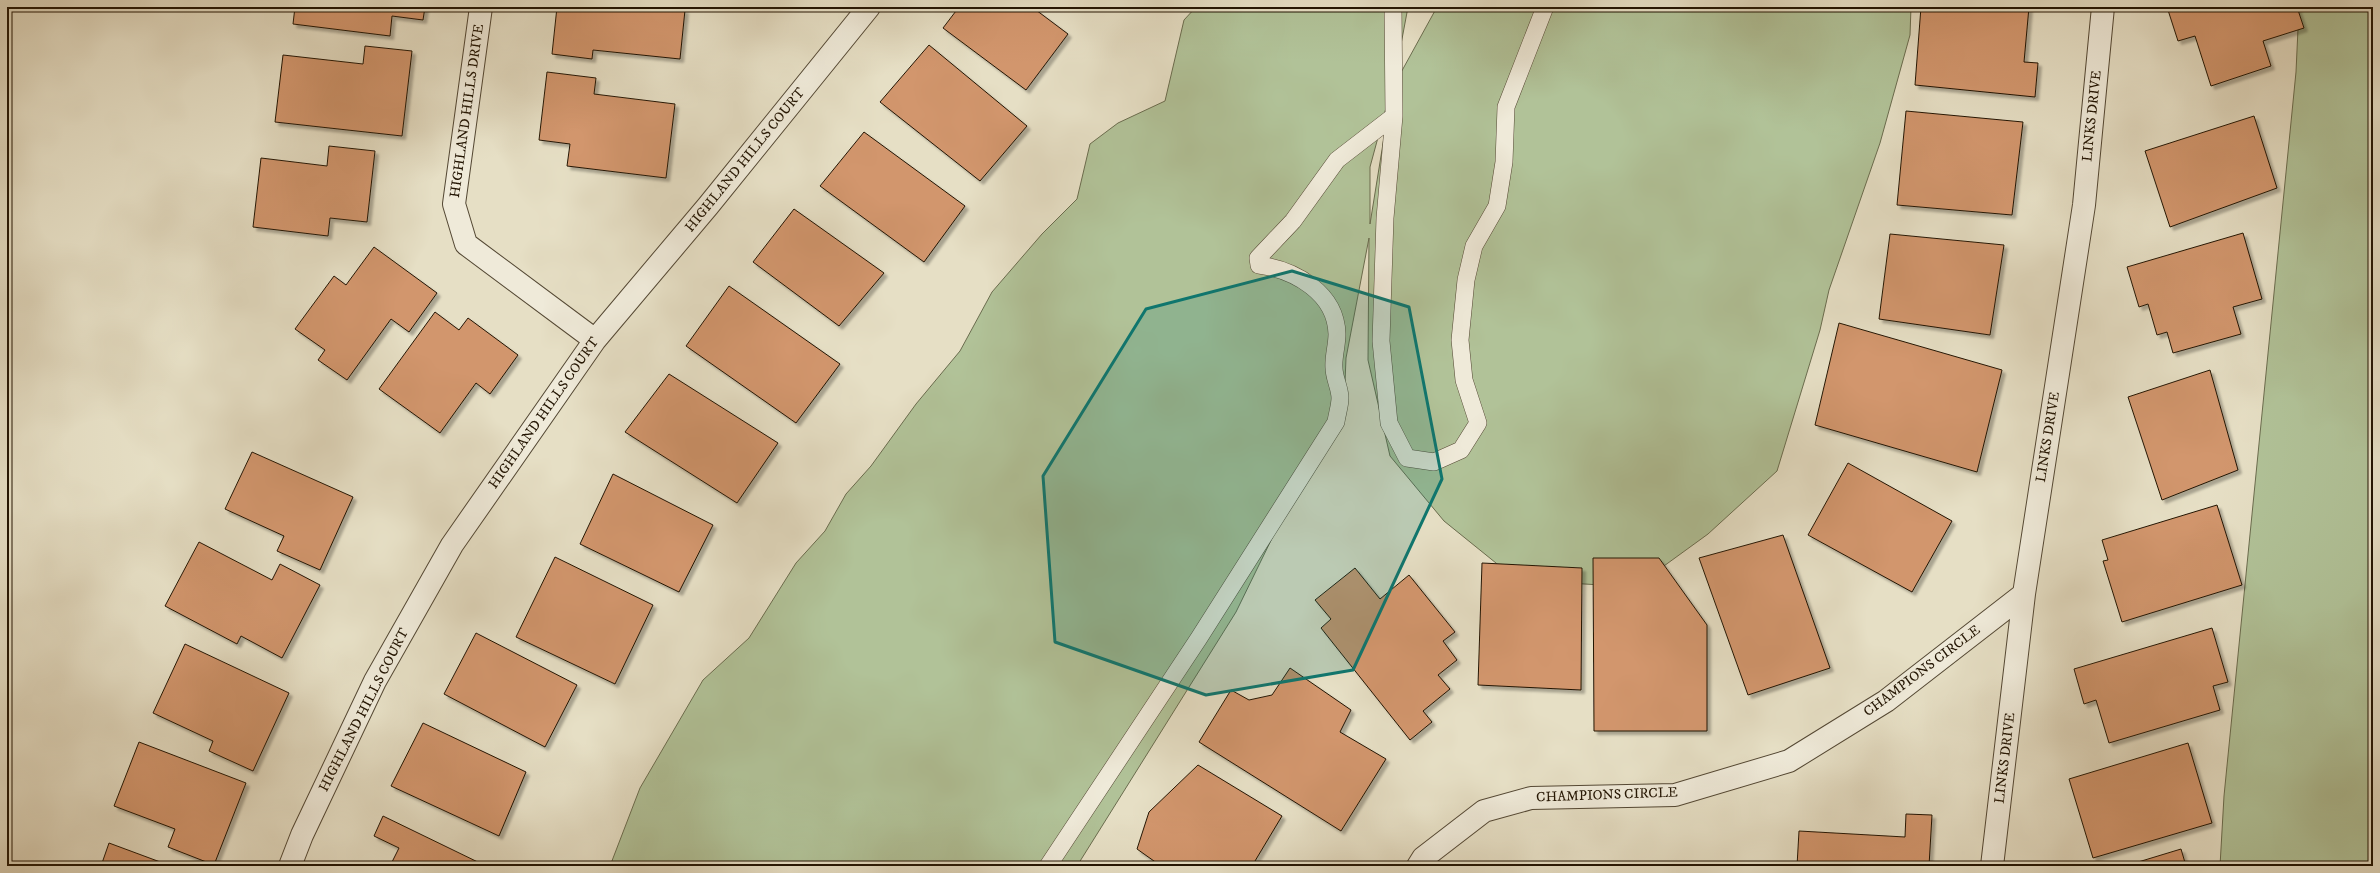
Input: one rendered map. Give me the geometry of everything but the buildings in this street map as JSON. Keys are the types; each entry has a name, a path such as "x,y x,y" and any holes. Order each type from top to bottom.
{"street":[{"name":"HIGHLAND HILLS DRIVE","path":"481,7 454,204 466,244 595,340"},
{"name":"HIGHLAND HILLS COURT","path":"290,866 302,835 375,681 452,545 595,340 708,206 869,7"},
{"name":"LINKS DRIVE","path":"1992,866 2024,594 2084,205 2103,7"},
{"name":"CHAMPIONS CIRCLE","path":"1418,866 1423,858 1484,811 1531,798 1675,794 1789,761 1886,702 2024,594"}],"lane":[{"path":"1393,7 1394,116 1385,218 1381,341 1389,423 1406,458 1434,462 1461,450 1478,423 1464,380 1460,340 1466,280 1474,246 1497,206 1504,162 1506,107 1545,7"},
{"path":"1048,866 1199,638 1336,422 1340,397 1334,368 1337,333 1332,312 1323,296 1303,280 1270,267 1259,265 1258,258 1293,221 1337,160 1394,116"}],"highlighted area":[{"path":"1292,271 1409,307 1442,479 1353,670 1206,695 1055,642 1043,476 1146,309"}],"green space":[{"path":"1196,7 1408,7 1393,87 1437,7 1911,7 1910,35 1880,143 1829,290 1820,330 1777,471 1708,534 1635,587 1517,580 1444,521 1390,456 1368,360 1369,238 1346,358 1344,407 1300,481 1236,612 1077,866 610,866 640,788 703,680 749,638 796,563 825,531 846,494 871,466 916,404 960,351 992,292 1042,234 1077,199 1090,144 1118,123 1165,101 1184,20","holes":["1390,93 1370,224 1370,167"]},
{"path":"2299,7 2373,7 2373,866 2220,866 2224,796 2296,72"}]}
